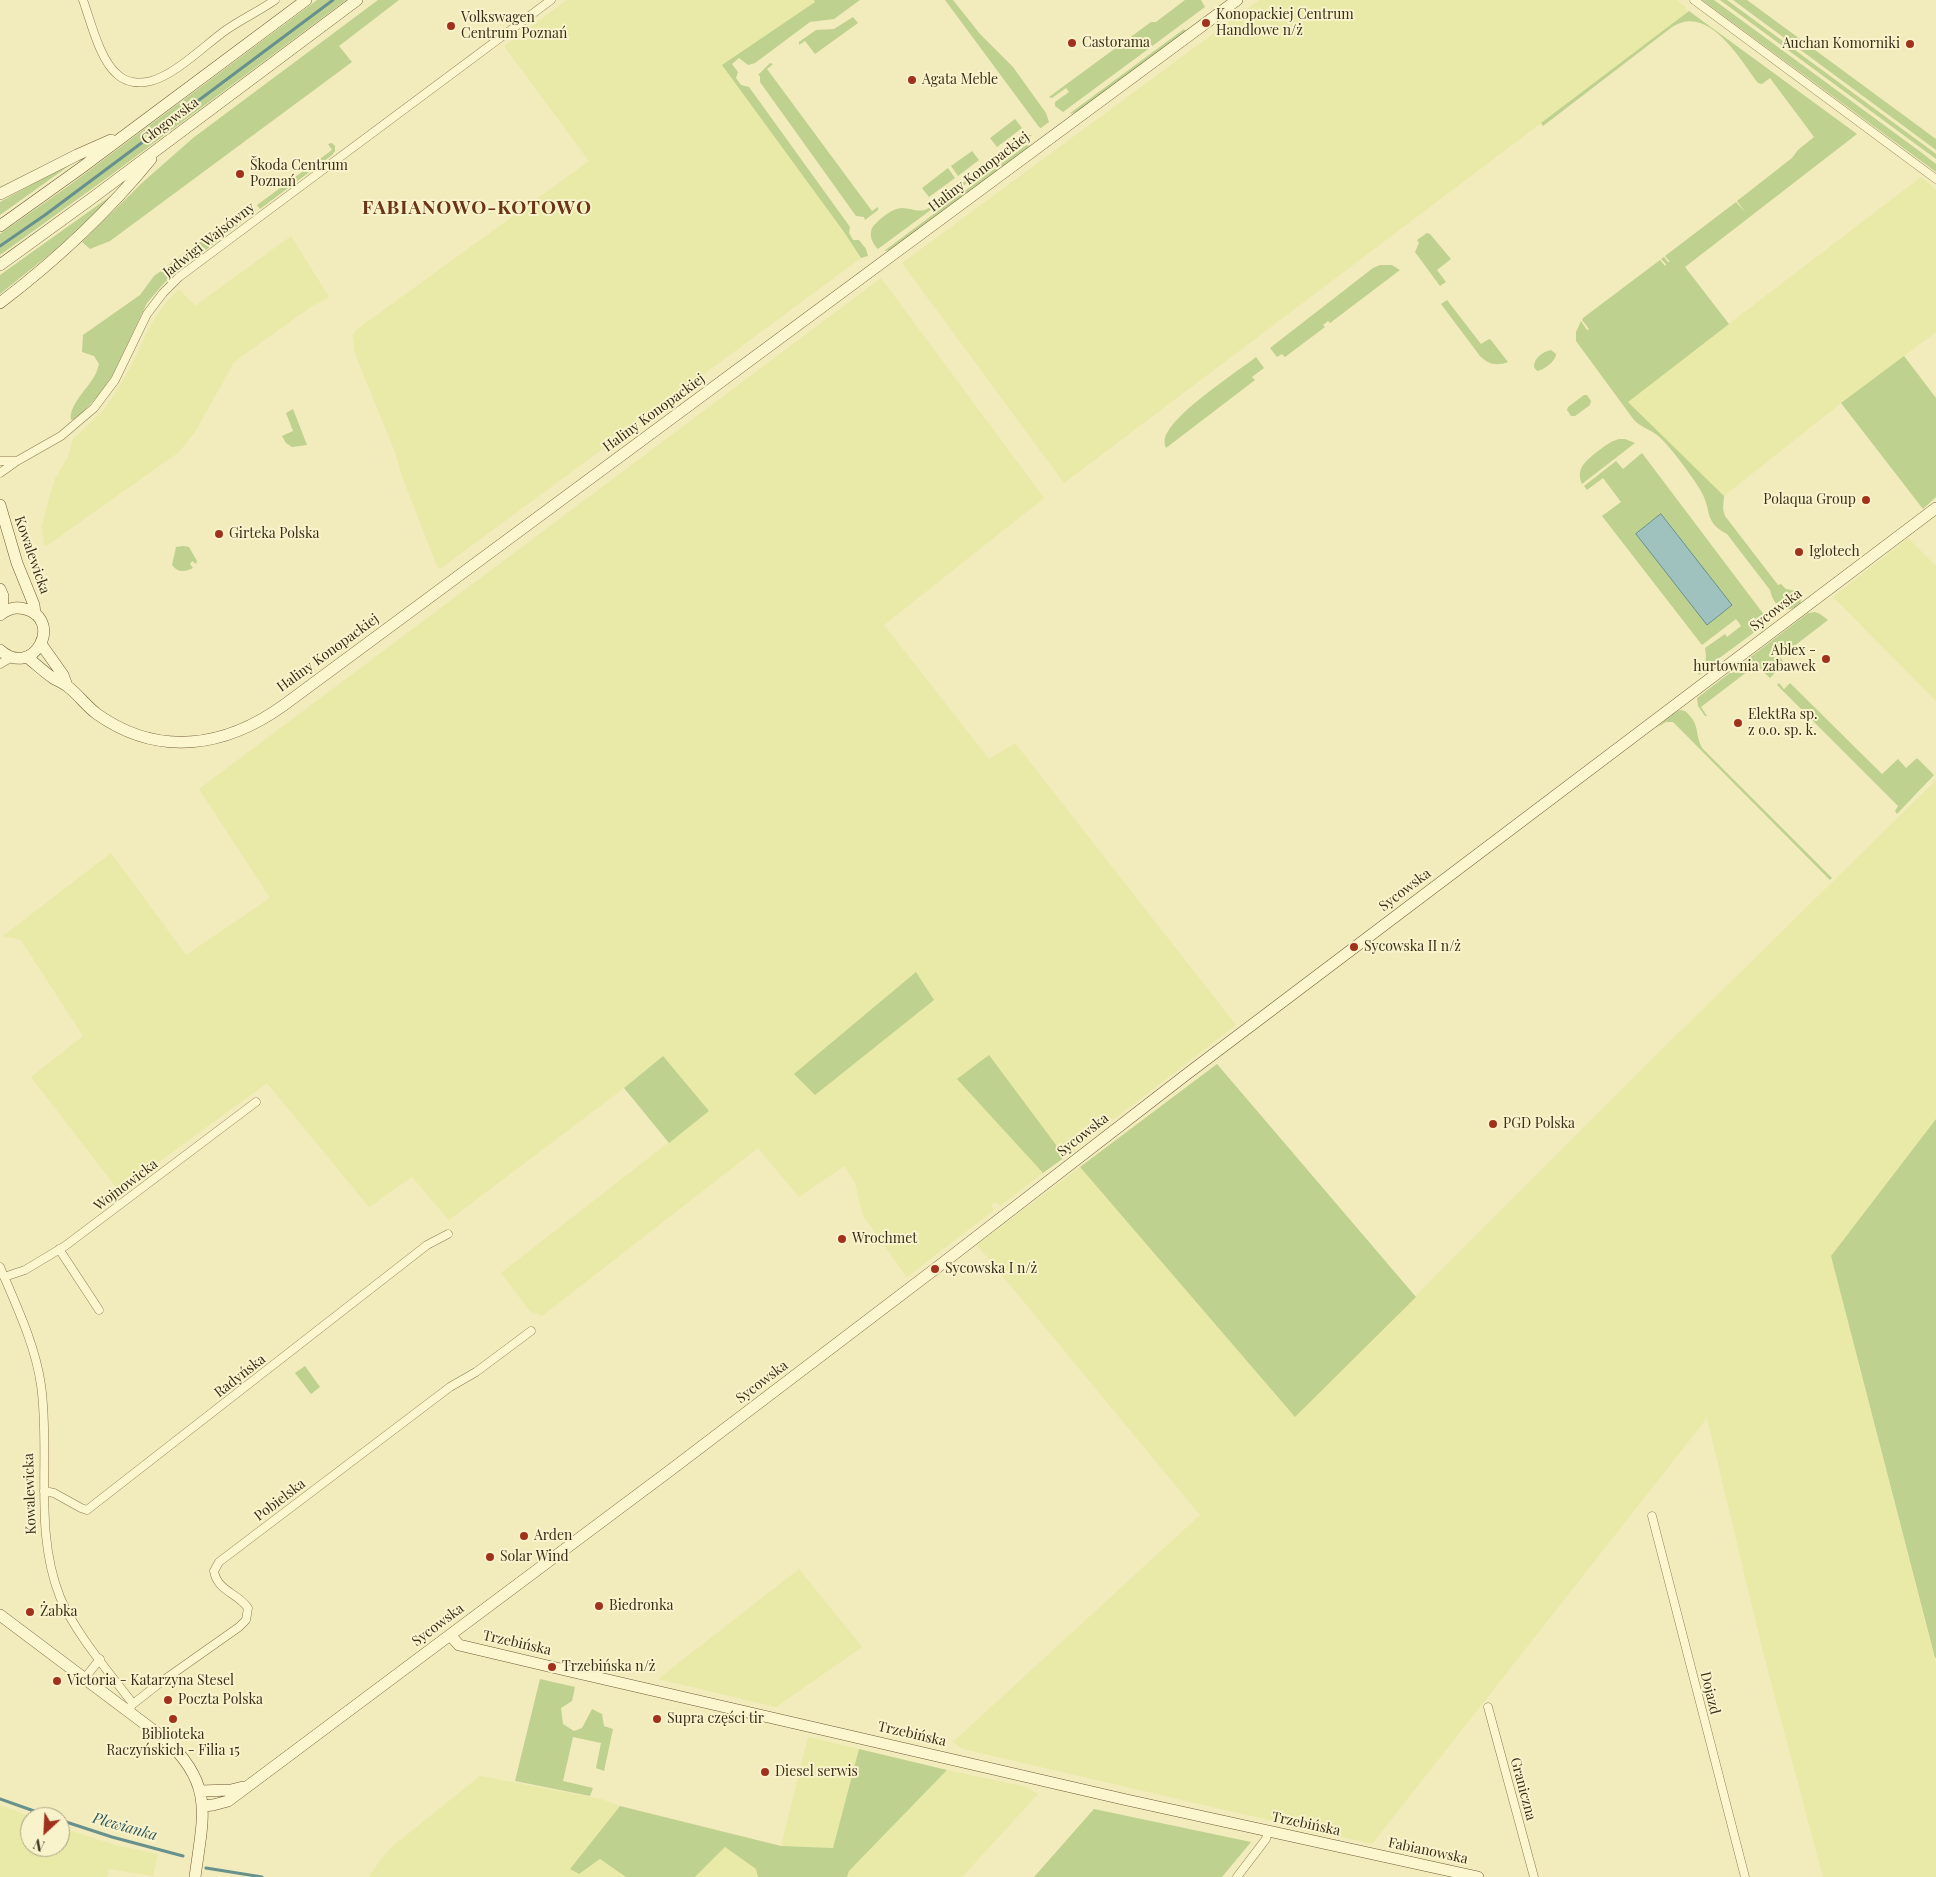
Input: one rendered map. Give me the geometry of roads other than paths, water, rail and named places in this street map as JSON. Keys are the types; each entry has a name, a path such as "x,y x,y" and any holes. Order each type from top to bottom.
{"street":[{"path":"83,0 102,50 111,67 119,76 127,80 146,83 159,79 170,72 240,21 275,0"},
{"name":"Głogowska","path":"0,226 306,0"},
{"name":"Głogowska","path":"0,264 357,0"},
{"name":"Jadwigi Wajsówny","path":"0,474 17,461 68,431 98,404 121,369 147,314 162,293 179,277 552,0"},
{"name":"Haliny Konopackiej","path":"27,656 54,679 67,686 88,707 112,724 138,735 160,740 186,742 213,740 237,732 265,718 1236,0"},
{"path":"1694,0 1936,179"},
{"path":"0,194 137,126"},
{"path":"0,303 45,267 117,200 166,143"},
{"name":"Jadwigi Wajsówny","path":"0,462 17,461"},
{"name":"Kowalewicka","path":"0,505 17,563 36,614 44,629 41,644"},
{"name":"Sycowska","path":"203,1806 228,1801 450,1635 936,1269 1180,1079 1936,508"},
{"path":"0,589 2,596 1,614"},
{"path":"1,614 18,607 36,614"},
{"path":"0,664 12,657 27,656 35,652 41,644"},
{"name":"Haliny Konopackiej","path":"41,644 63,675 67,686"},
{"path":"0,650 12,657"},
{"name":"Wojnowicka","path":"4,1278 24,1270 59,1250 256,1102"},
{"name":"Radyńska","path":"44,1491 54,1493 88,1510 427,1245 448,1234"},
{"path":"59,1250 99,1310"},
{"name":"Kowalewicka","path":"0,1267 29,1340 41,1386 44,1523 57,1588 73,1621 100,1659 130,1708"},
{"name":"Pobielska","path":"130,1708 161,1682 246,1620 248,1608 243,1601 232,1596 218,1583 215,1577 214,1571 219,1562 450,1387 476,1372 531,1331"},
{"name":"Dojazd","path":"1652,1516 1745,1877"},
{"path":"0,1615 84,1679 130,1708 182,1756 195,1775 203,1806 195,1877"},
{"name":"Trzebińska","path":"450,1635 460,1645 484,1651 1371,1853"},
{"path":"84,1679 100,1659"},
{"name":"Graniczna","path":"1488,1707 1534,1877"},
{"name":"Sycowska","path":"200,1791 231,1790 248,1786"},
{"path":"1237,1877 1266,1839 1268,1831"},
{"name":"Fabianowska","path":"1371,1853 1478,1877"}],"water":[{"path":"1661,514 1732,605 1707,625 1636,534"}],"waterway":[{"path":"0,246 45,215 333,0"},
{"name":"Plewianka","path":"0,1799 23,1807"},
{"name":"Plewianka","path":"70,1823 112,1837 183,1856"},
{"name":"Plewianka","path":"206,1868 262,1877"}],"place":[{"name":"Konopackiej Centrum Handlowe n/ż","path":"1206,23"},
{"name":"Volkswagen Centrum Poznań","path":"451,26"},
{"name":"Castorama","path":"1072,43"},
{"name":"Auchan Komorniki","path":"1910,44"},
{"name":"Agata Meble","path":"912,80"},
{"name":"Škoda Centrum Poznań","path":"240,174"},
{"name":"Polaqua Group","path":"1866,500"},
{"name":"Girteka Polska","path":"219,534"},
{"name":"Iglotech","path":"1799,552"},
{"name":"Ablex - hurtownia zabawek","path":"1826,659"},
{"name":"ElektRa sp. z o.o. sp. k.","path":"1738,723"},
{"name":"Sycowska II n/ż","path":"1354,947"},
{"name":"PGD Polska","path":"1493,1124"},
{"name":"Wrochmet","path":"842,1239"},
{"name":"Sycowska I n/ż","path":"935,1269"},
{"name":"Arden","path":"524,1536"},
{"name":"Solar Wind","path":"490,1557"},
{"name":"Biedronka","path":"599,1606"},
{"name":"Żabka","path":"30,1612"},
{"name":"Trzebińska n/ż","path":"552,1667"},
{"name":"Victoria - Katarzyna Stesel","path":"57,1681"},
{"name":"Poczta Polska","path":"168,1700"},
{"name":"Biblioteka Raczyńskich - Filia 15","path":"173,1719"},
{"name":"Supra części tir","path":"657,1719"},
{"name":"Diesel serwis","path":"765,1772"}],"district":[{"name":"FABIANOWO-KOTOWO","path":"477,208"}]}
